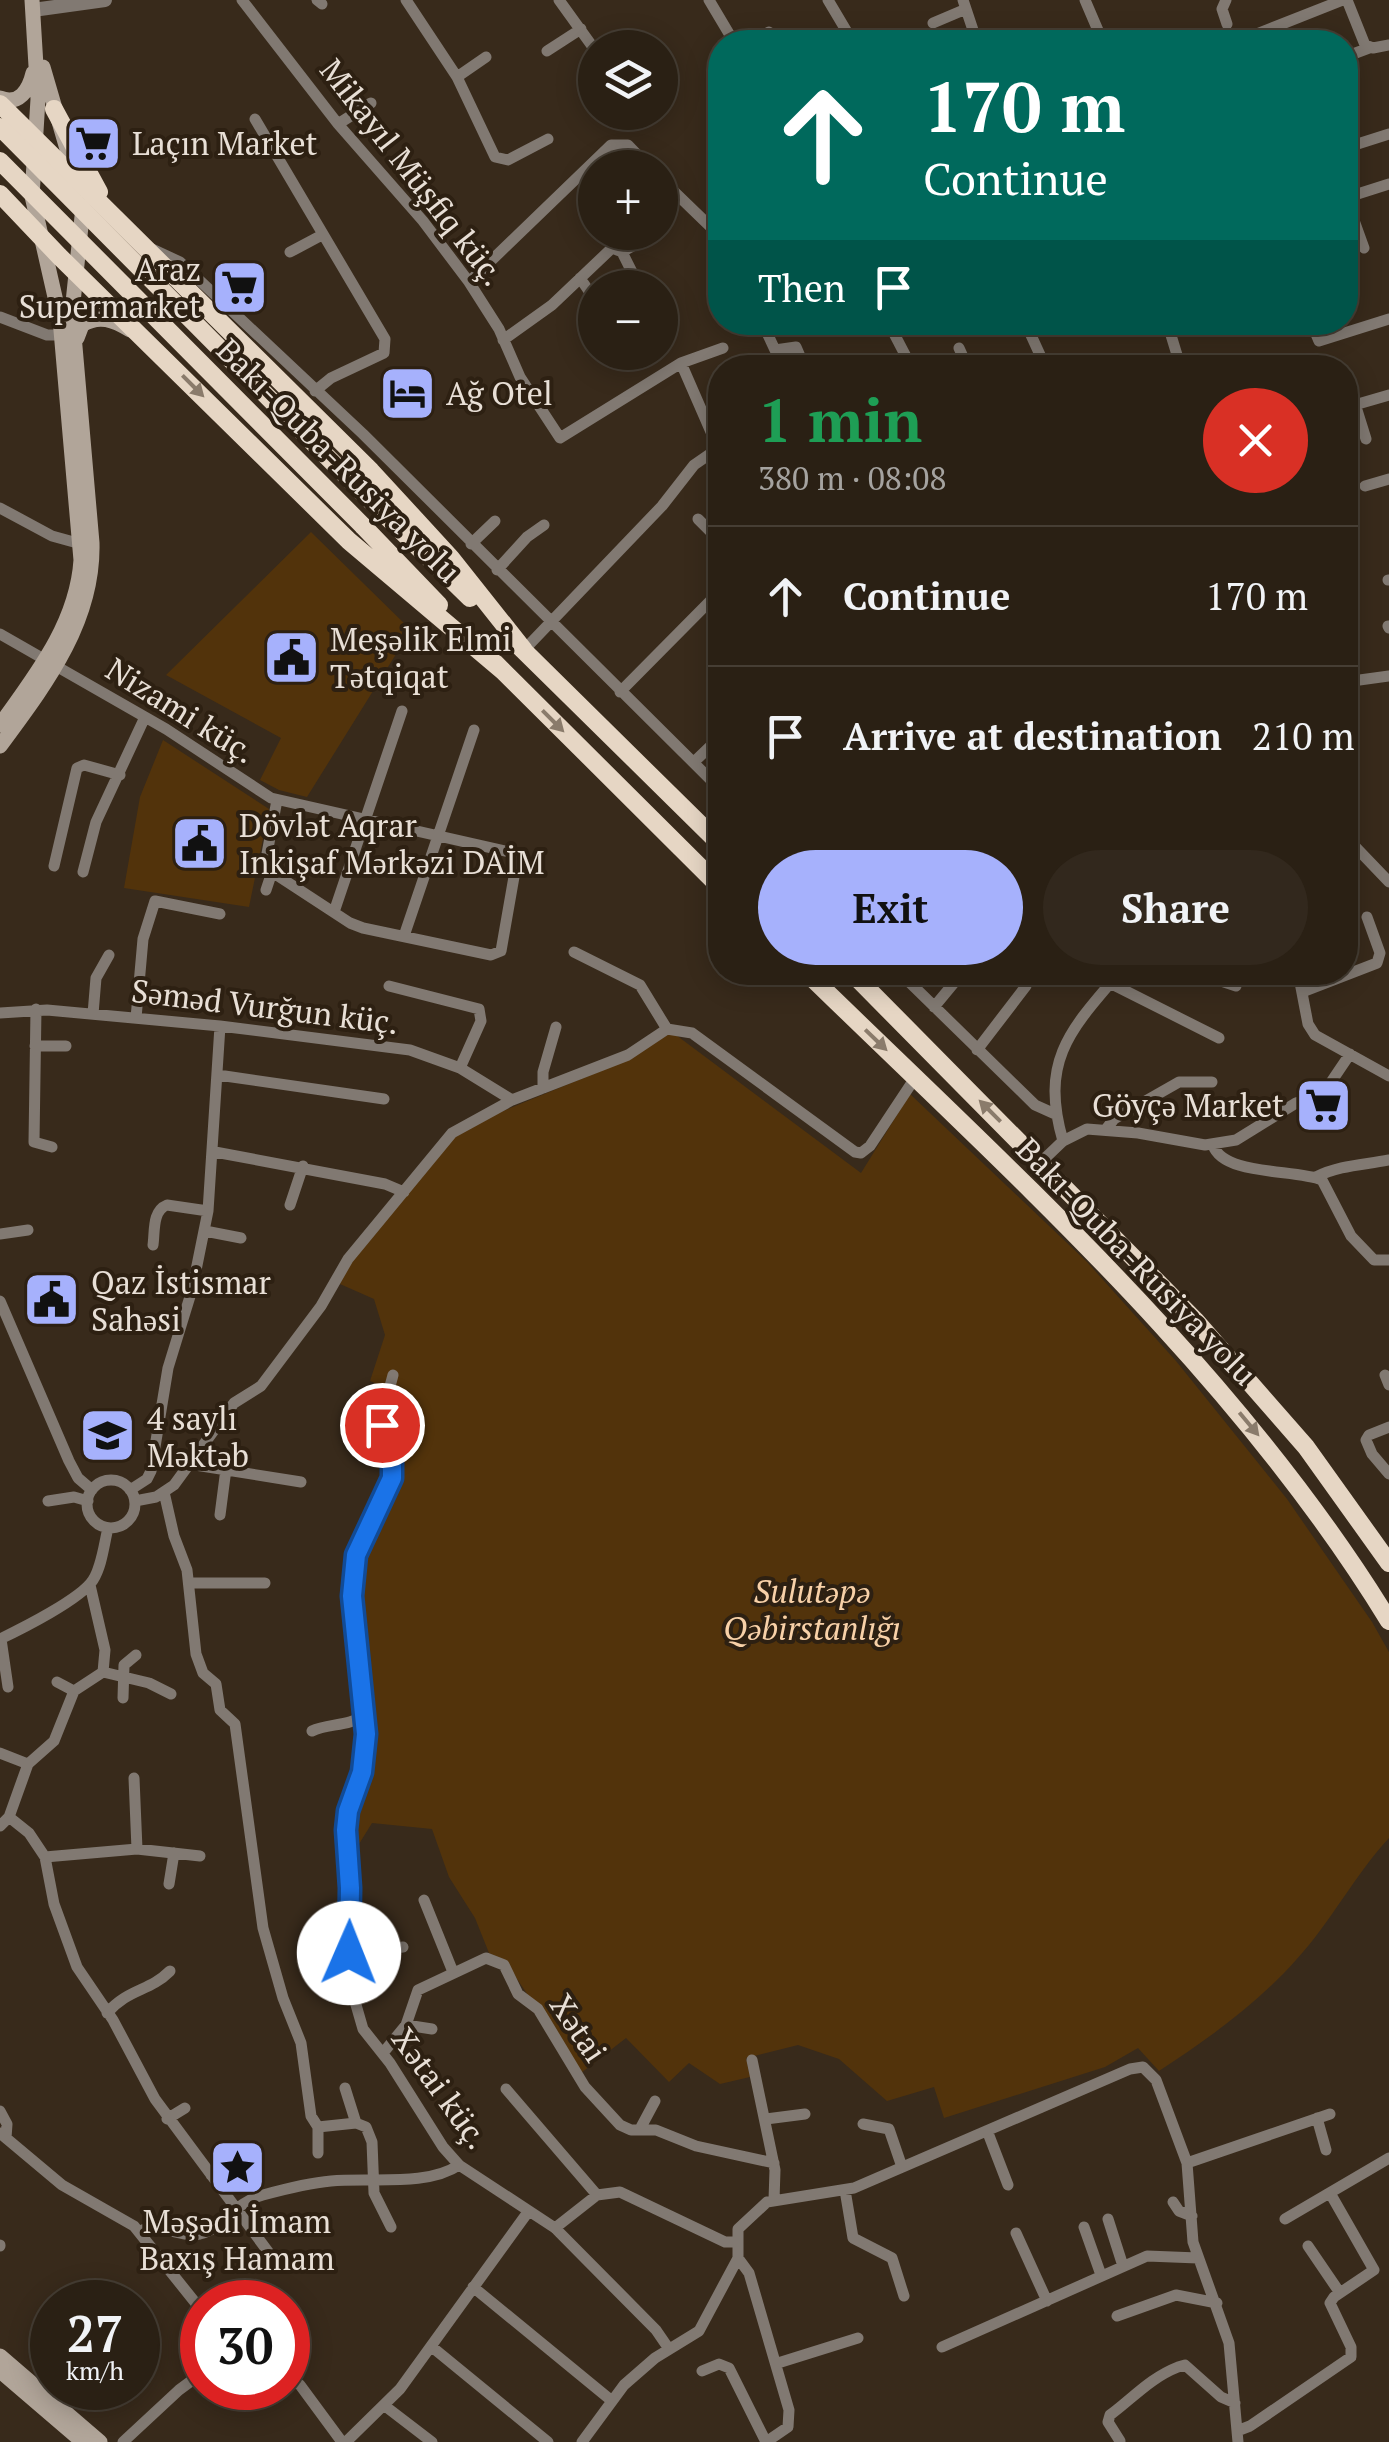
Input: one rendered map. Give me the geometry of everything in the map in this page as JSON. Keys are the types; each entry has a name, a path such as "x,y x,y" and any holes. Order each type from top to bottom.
{"highway":[{"path":"0,101 404,506 524,650"},
{"path":"54,109 119,221"},
{"name":"Bakı-Quba-Rusiya yolu","path":"0,128 708,832"},
{"name":"Bakı-Quba-Rusiya yolu","path":"0,161 708,875"},
{"path":"0,194 350,540 502,671"},
{"name":"Bakı-Quba-Rusiya yolu","path":"819,985 1161,1324 1239,1412 1321,1516 1389,1621"},
{"name":"Bakı-Quba-Rusiya yolu","path":"863,985 1133,1254 1261,1394 1306,1447 1389,1563"}],"main road":[{"path":"0,724 50,663 77,590 81,544 62,335 32,196 37,44 33,5"},
{"path":"0,101 12,101 26,90 37,44"},
{"path":"0,746 81,614 92,560 72,297 83,208 37,44"},
{"path":"32,196 37,172 47,164 56,164 76,178"},
{"path":"40,237 55,248 67,249 80,238 83,225"},
{"path":"75,352 78,331 92,320 112,320 146,340"},
{"path":"0,2356 100,2442"},
{"path":"0,2371 83,2442"}],"street":[{"path":"33,5 105,0"},
{"name":"Mikayıl Müşfiq küç.","path":"242,0 338,124 424,221 469,282 504,340 520,377 560,438 681,363"},
{"path":"406,0 456,77 498,160 508,160 548,139"},
{"path":"547,52 580,29 559,0"},
{"path":"709,0 727,30"},
{"path":"828,0 847,30"},
{"path":"1085,0 1099,30"},
{"path":"1226,0 1222,8 1228,24"},
{"path":"1267,30 1345,0 1368,48"},
{"path":"932,23 964,4 973,30"},
{"path":"1358,52 1389,44"},
{"path":"456,77 486,57"},
{"path":"338,124 371,103"},
{"path":"256,118 386,347 384,354 332,378 315,391"},
{"path":"1358,144 1389,134"},
{"path":"606,150 611,145 628,145 633,150"},
{"path":"469,282 578,177"},
{"path":"1358,194 1389,184"},
{"path":"678,195 708,224"},
{"path":"1358,231 1364,248"},
{"path":"290,252 322,235"},
{"path":"143,246 180,262 362,434 708,776"},
{"path":"591,270 617,250 629,270"},
{"path":"504,340 534,320 578,280"},
{"path":"0,317 62,335"},
{"path":"1358,329 1389,319"},
{"path":"768,335 775,350 796,347 799,355"},
{"path":"1316,335 1319,341 1338,335"},
{"path":"708,423 681,363 723,348"},
{"path":"959,348 962,355"},
{"path":"1358,404 1389,395"},
{"path":"1358,413 1366,439"},
{"path":"524,650 662,506 694,465 708,455"},
{"path":"1365,486 1389,480"},
{"path":"0,508 52,536 81,544"},
{"path":"698,519 708,529"},
{"path":"471,544 495,522"},
{"path":"497,570 527,537 544,525"},
{"path":"620,692 708,602"},
{"name":"Nizami küç.","path":"0,634 145,716 277,800 518,854 500,951 491,954 362,928 272,872 266,859 277,800"},
{"path":"1358,680 1389,676"},
{"path":"334,912 402,711"},
{"path":"83,872 96,822 145,716"},
{"path":"404,936 474,730"},
{"path":"694,762 708,749"},
{"path":"54,866 77,768 84,765 120,775"},
{"path":"1358,850 1389,882"},
{"path":"266,890 272,872"},
{"path":"136,1018 144,929 155,900 220,914"},
{"path":"1358,970 1377,963 1380,954 1367,917"},
{"path":"574,952 640,985 666,1029"},
{"path":"94,1014 96,978 109,955"},
{"path":"912,985 1035,1105 1055,1114"},
{"path":"934,1007 953,985"},
{"path":"1063,1141 1055,1114 1054,1079 1066,1042 1109,985 1219,1038"},
{"path":"1301,985 1311,1029 1321,1040 1389,1076"},
{"path":"1302,992 1320,985"},
{"path":"389,986 479,1009 480,1021 460,1068"},
{"path":"978,1050 1026,986"},
{"path":"36,1010 34,1142 52,1147"},
{"name":"Səməd Vurğun küç.","path":"0,1012 94,1014 393,1047 427,1054 460,1068 512,1100"},
{"path":"0,1301 74,1472 90,1495 92,1518 108,1528 126,1523 134,1513 133,1495 151,1471 168,1368 205,1231 214,1152 220,1026"},
{"path":"542,1088 542,1072 556,1027"},
{"path":"48,1501 90,1495 102,1482 114,1480 133,1495 164,1492 178,1481 234,1403 260,1386 321,1306 348,1259 452,1133 512,1100 613,1062 666,1029 688,1030 796,1111 861,1153 870,1146 915,1078"},
{"path":"36,1046 66,1046"},
{"path":"1041,1162 1080,1131 1107,1128 1213,1145 1236,1140 1288,1108 1323,1094 1350,1054"},
{"path":"218,1075 384,1099"},
{"path":"1107,1128 1114,1119 1179,1082 1212,1082"},
{"path":"1213,1145 1220,1158 1231,1162 1322,1180 1351,1236 1374,1260 1389,1260"},
{"path":"214,1152 302,1166 385,1184 404,1192"},
{"path":"1316,1177 1356,1164 1389,1160"},
{"path":"290,1205 302,1166"},
{"path":"153,1245 161,1207 208,1211"},
{"path":"0,1234 28,1230"},
{"path":"205,1231 241,1238"},
{"name":"Xətai küç.","path":"393,1376 381,1420 392,1449 392,1478 362,1539 354,1576 353,1623 366,1734 362,1772 348,1811 346,1830 354,2006 363,2029 459,2166 555,2228 656,2330 669,2350"},
{"path":"1389,1427 1366,1440 1389,1474"},
{"path":"189,1464 301,1482"},
{"path":"220,1514 226,1469"},
{"path":"164,1492 189,1582 192,1633 200,1668 216,1684 220,1710 236,1724 264,1928 283,1998 301,2043 311,2116 318,2127 318,2153"},
{"path":"8,1687 0,1639 90,1585 108,1528"},
{"path":"189,1582 265,1582"},
{"path":"90,1585 105,1650 103,1672"},
{"path":"123,1698 126,1661 136,1655"},
{"path":"171,1694 103,1672 74,1691 54,1741 28,1764 4,1821 29,1834 45,1857 54,1904 77,1968 108,2013 168,2118 275,2261"},
{"path":"57,1682 74,1691"},
{"path":"312,1731 353,1722 364,1714"},
{"path":"0,1752 28,1764"},
{"path":"134,1778 137,1849"},
{"path":"45,1857 137,1849 200,1856"},
{"path":"169,1884 174,1853"},
{"path":"424,1900 453,1972"},
{"path":"349,1953 403,1948"},
{"name":"Xətai","path":"383,2054 406,2025 418,1990 486,1958 500,1962 518,1994 538,2008 585,2087 620,2126 656,2130 696,2146 774,2162"},
{"path":"108,2013 125,1995 156,1984 170,1971"},
{"path":"406,2025 432,2029"},
{"path":"752,2060 774,2162 774,2200"},
{"path":"582,2442 624,2385 699,2331 738,2258 737,2233 757,2208 774,2200 845,2190 1136,2068 1146,2068 1156,2080 1187,2163 1198,2258 1229,2343 1238,2436"},
{"path":"345,2088 356,2123"},
{"path":"506,2089 596,2195"},
{"path":"640,2130 656,2101"},
{"path":"168,2118 185,2108"},
{"path":"0,2112 7,2124 3,2136 62,2185 140,2231 180,2283"},
{"path":"766,2120 805,2114"},
{"path":"1187,2163 1323,2116 1326,2150"},
{"path":"318,2127 356,2123 366,2127 378,2207 391,2227"},
{"path":"863,2124 890,2129 902,2167"},
{"path":"988,2132 1008,2185"},
{"path":"212,2175 223,2156"},
{"path":"1285,2219 1389,2158"},
{"path":"140,2231 154,2228 186,2235 203,2233 221,2224 247,2199 315,2183 438,2174 459,2166"},
{"path":"845,2190 853,2238 892,2258 904,2296"},
{"path":"555,2228 596,2195 620,2192 725,2242 736,2242"},
{"path":"1238,2436 1351,2358 1351,2347 1331,2308 1331,2300 1374,2270 1330,2193"},
{"path":"1173,2202 1178,2211 1192,2216"},
{"path":"310,2398 344,2442 385,2406 528,2212"},
{"path":"1108,2220 1123,2266"},
{"path":"1084,2227 1101,2275"},
{"path":"1016,2233 1047,2301"},
{"path":"1308,2246 1340,2293"},
{"path":"942,2346 1123,2266 1156,2255 1198,2258"},
{"path":"702,2371 718,2364 729,2368 766,2442 784,2431 790,2418 778,2363 747,2267 738,2258"},
{"path":"473,2287 612,2402"},
{"path":"1117,2316 1176,2295 1217,2303"},
{"path":"778,2363 858,2338"},
{"path":"432,2347 548,2442"},
{"path":"1120,2440 1108,2422 1110,2415 1138,2389 1184,2365 1221,2397 1235,2403"},
{"path":"123,2442 180,2393"},
{"path":"385,2406 424,2440"}],"green space":[{"path":"311,532 411,630 307,797 260,780 281,738 166,675"},
{"path":"163,740 269,809 249,907 124,888 140,797"},
{"name":"Sulutəpə Qəbirstanlığı","path":"672,1032 861,1173 910,1094 1087,1262 1176,1361 1287,1499 1389,1652 1389,1838 1281,1976 1231,2020 1159,2071 1138,2048 1105,2067 944,2118 934,2087 887,2101 839,2059 798,2045 746,2058 750,2077 720,2084 689,2063 669,2082 626,2038 581,2073 504,1960 489,1953 475,1918 449,1877 432,1829 372,1823 359,1844 350,1842 367,1725 357,1587 369,1530 395,1485 398,1453 384,1422 392,1390 370,1381 385,1335 374,1299 340,1284 351,1260 451,1139 486,1118 632,1058"}],"place":[{"name":"Laçın Market","path":"93,143"},
{"name":"Araz Supermarket","path":"240,287"},
{"name":"Ağ Otel","path":"407,393"},
{"name":"Meşəlik Elmi Tətqiqat","path":"291,657"},
{"name":"Dövlət Aqrar Inkişaf Mərkəzi DAİM","path":"200,843"},
{"name":"Göyçə Market","path":"1323,1105"},
{"name":"Qaz İstismar Sahəsi","path":"52,1300"},
{"name":"4 saylı Məktəb","path":"108,1436"},
{"name":"Məşədi İmam Baxış Hamam","path":"237,2167"}],"route":[{"path":"349,1953 346,1830 348,1811 362,1772 366,1734 352,1596 356,1555 392,1478 394,1458 382,1425"}]}
